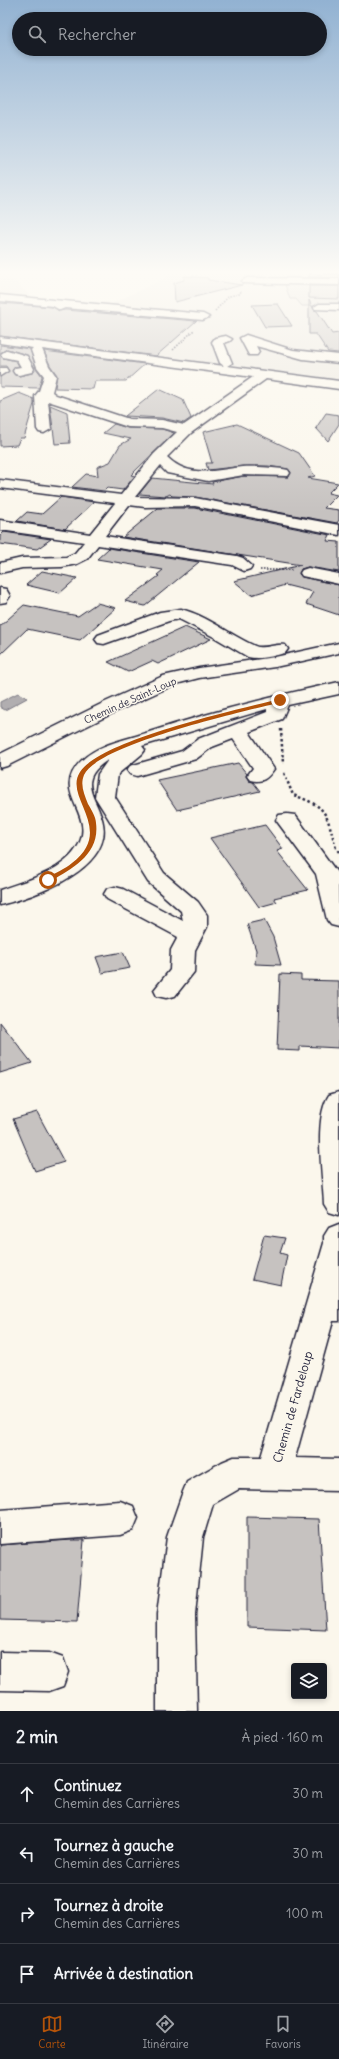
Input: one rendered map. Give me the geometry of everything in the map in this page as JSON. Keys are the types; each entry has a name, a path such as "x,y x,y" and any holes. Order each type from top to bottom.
{"street":[{"path":"16,354 24,358 28,369 19,371"},
{"path":"38,354 57,358 96,362 105,357 261,378 339,386"},
{"path":"38,354 43,367 50,376 45,393 41,396 44,430"},
{"path":"78,354 158,361 339,386"},
{"path":"223,354 226,363"},
{"path":"297,354 323,359 339,359"},
{"path":"177,364 257,364 339,374"},
{"path":"0,568 16,562 31,561 60,564 71,562 81,556 159,457 186,430 261,378"},
{"path":"45,393 51,398 68,405 128,423 162,424 186,430"},
{"path":"159,457 172,470 208,477 244,471 282,473"},
{"path":"0,484 144,503 195,502 339,530"},
{"path":"0,525 237,561 250,568"},
{"path":"308,573 339,579"},
{"path":"0,593 2,596 0,598"},
{"path":"104,639 166,616 181,614 220,633 254,653 339,636"},
{"name":"Chemin de Saint-Loup","path":"0,762 110,707 170,680 199,673 275,662 339,648"},
{"path":"0,898 48,880 75,864 87,851 92,838 93,822 80,793 79,783 82,773 92,761 110,751 204,719 280,700 339,688"},
{"path":"137,770 189,755 205,743 275,715 280,700"},
{"path":"237,730 264,769 257,776"},
{"path":"147,738 140,747 112,766 107,774 104,785 105,797 156,877 190,907 195,915 195,927 183,950 182,972 166,990"},
{"path":"287,820 327,874 339,920"},
{"path":"115,894 190,934"},
{"path":"339,1102 337,1105 335,1133 339,1204"},
{"name":"Chemin de Fardeloup","path":"178,1711 176,1614 185,1537 199,1494 234,1474 274,1473 330,1308 339,1236"},
{"path":"274,1473 339,1475"},
{"path":"0,1527 120,1518"},
{"path":"0,1671 49,1672"}],"path":[{"path":"158,361 166,354"},
{"path":"250,568 286,569 308,573"},
{"path":"280,700 284,773 292,795 311,802 325,812 336,848 339,852"}],"shaded area":[{"path":"117,354 339,354 339,384"},
{"path":"18,693 27,698 5,710 0,707 0,702"}],"building":[{"path":"23,354 32,354 36,368 42,376 39,388 0,387 0,377 9,371 6,366 0,366 0,355 3,358 16,361 19,366 12,370 15,375 19,376 32,373 35,368 27,355"},
{"path":"45,354 66,354 145,364 126,381 95,381 93,389 55,388 57,375 50,365"},
{"path":"139,354 158,354 156,356"},
{"path":"159,389 183,400 191,418 184,423 162,418 125,416"},
{"path":"19,393 34,399 34,404 24,438 20,438 17,445 0,446 0,401"},
{"path":"50,405 67,412 70,443 55,444"},
{"path":"326,413 339,415 339,424 328,441 316,428"},
{"path":"114,424 128,428 162,429 174,433 131,475 135,476 123,490 107,488 104,491 72,487 86,474 98,476 97,467 110,462 120,445 131,439 103,433"},
{"path":"237,424 299,453 315,476 308,478 338,483 328,493 337,495 324,508 339,510 339,520 337,523 195,497 172,496 170,494 166,496 139,494 152,478 213,484 212,482 244,476 289,477 291,472 288,469 268,466 243,466 208,470 206,463 212,463 203,432"},
{"path":"61,497 94,502 65,529 17,521 27,512 42,514"},
{"path":"158,508 195,508 330,535 327,541 339,542 339,572 308,567 301,569 299,574 302,577 339,585 339,615 306,604 313,592 285,585 251,595 234,581 301,565 123,537"},
{"path":"4,532 51,539 37,549 0,544 0,536"},
{"path":"109,548 199,562 145,606 125,601 159,576 157,575 163,570 97,559"},
{"path":"42,571 77,578 60,593 26,585"},
{"path":"97,603 116,608 80,640 27,629 0,655 0,626 24,605 78,616"},
{"path":"185,627 211,639 158,664 152,661 128,672 108,662"},
{"path":"238,763 247,774 246,776 249,781 253,782 260,791 177,810 157,780"},
{"path":"265,825 283,849 277,851 308,890 274,898 277,902 259,907 210,838"},
{"path":"264,920 273,937 281,965 255,964 256,950 247,924"},
{"path":"123,952 130,968 102,973 96,957"},
{"path":"280,974 301,975 301,980 339,981 339,1048 300,1046 300,1051 277,1050"},
{"path":"0,1022 32,1063 0,1073"},
{"path":"37,1112 64,1162 35,1171 13,1119"},
{"path":"264,1235 285,1238 280,1253 287,1255 281,1285 252,1279"},
{"path":"247,1517 319,1519 326,1630 247,1627"},
{"path":"84,1540 77,1622 0,1620 0,1545"}],"route":[{"path":"48,880 75,864 87,851 92,838 93,822 80,793 79,783 82,773 92,761 110,751 204,719 280,700"}]}
